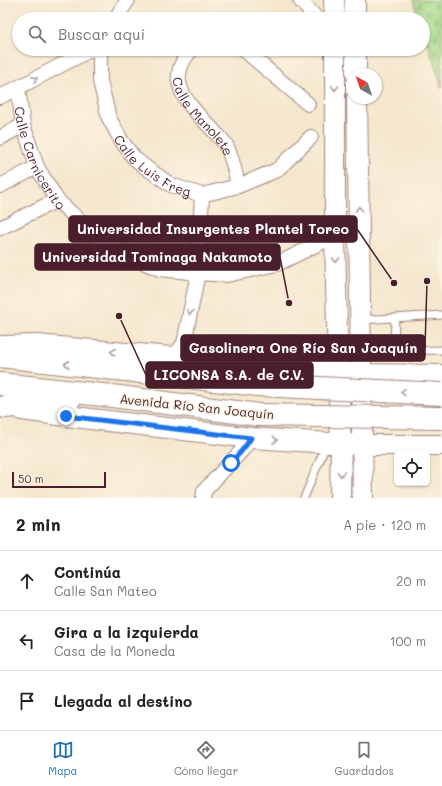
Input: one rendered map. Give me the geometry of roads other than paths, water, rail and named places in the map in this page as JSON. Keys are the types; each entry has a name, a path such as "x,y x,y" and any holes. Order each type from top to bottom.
{"highway":[{"name":"Avenida Río San Joaquín","path":"0,356 258,385 442,394"},
{"name":"Avenida Río San Joaquín","path":"0,384 112,396 258,415 442,418"},
{"path":"2,407 112,396"}],"main road":[{"path":"334,0 334,12"},
{"path":"355,0 355,12"},
{"path":"335,56 335,229 338,371 334,443 340,498"},
{"path":"356,56 356,68"},
{"path":"357,104 363,498"},
{"path":"0,346 37,346 172,356 361,374 442,375"},
{"path":"2,407 251,438 362,445 442,446"}],"street":[{"path":"120,12 128,0"},
{"path":"300,0 311,12"},
{"path":"0,97 79,56"},
{"name":"Calle Luis Freg","path":"100,56 100,81 109,118 121,140 134,158 148,170 171,184 202,195 238,186 277,170 311,137"},
{"name":"Calle Manolete","path":"187,56 181,68 179,79 181,92 190,105 225,144 233,162 238,186"},
{"path":"251,56 308,104"},
{"name":"Calle Carnicerito","path":"18,88 23,125 37,166 57,200 96,236 128,256 160,269 198,274 227,275 277,264 322,242"},
{"path":"0,138 23,125"},
{"path":"0,186 37,166"},
{"path":"172,356 184,343 198,274 202,195"},
{"path":"0,228 57,200"},
{"path":"203,498 204,491 244,448 251,438"}],"lane":[{"path":"360,320 442,315"},
{"path":"394,350 395,318"},
{"path":"361,352 442,350"},
{"path":"304,498 334,443"}],"place":[{"name":"Gasolinera One Río San Joaquín","path":"427,281"},
{"name":"Universidad Insurgentes Plantel Toreo","path":"394,283"},
{"name":"Universidad Tominaga Nakamoto","path":"289,303"},
{"name":"LICONSA S.A. de C.V.","path":"119,316"}]}
